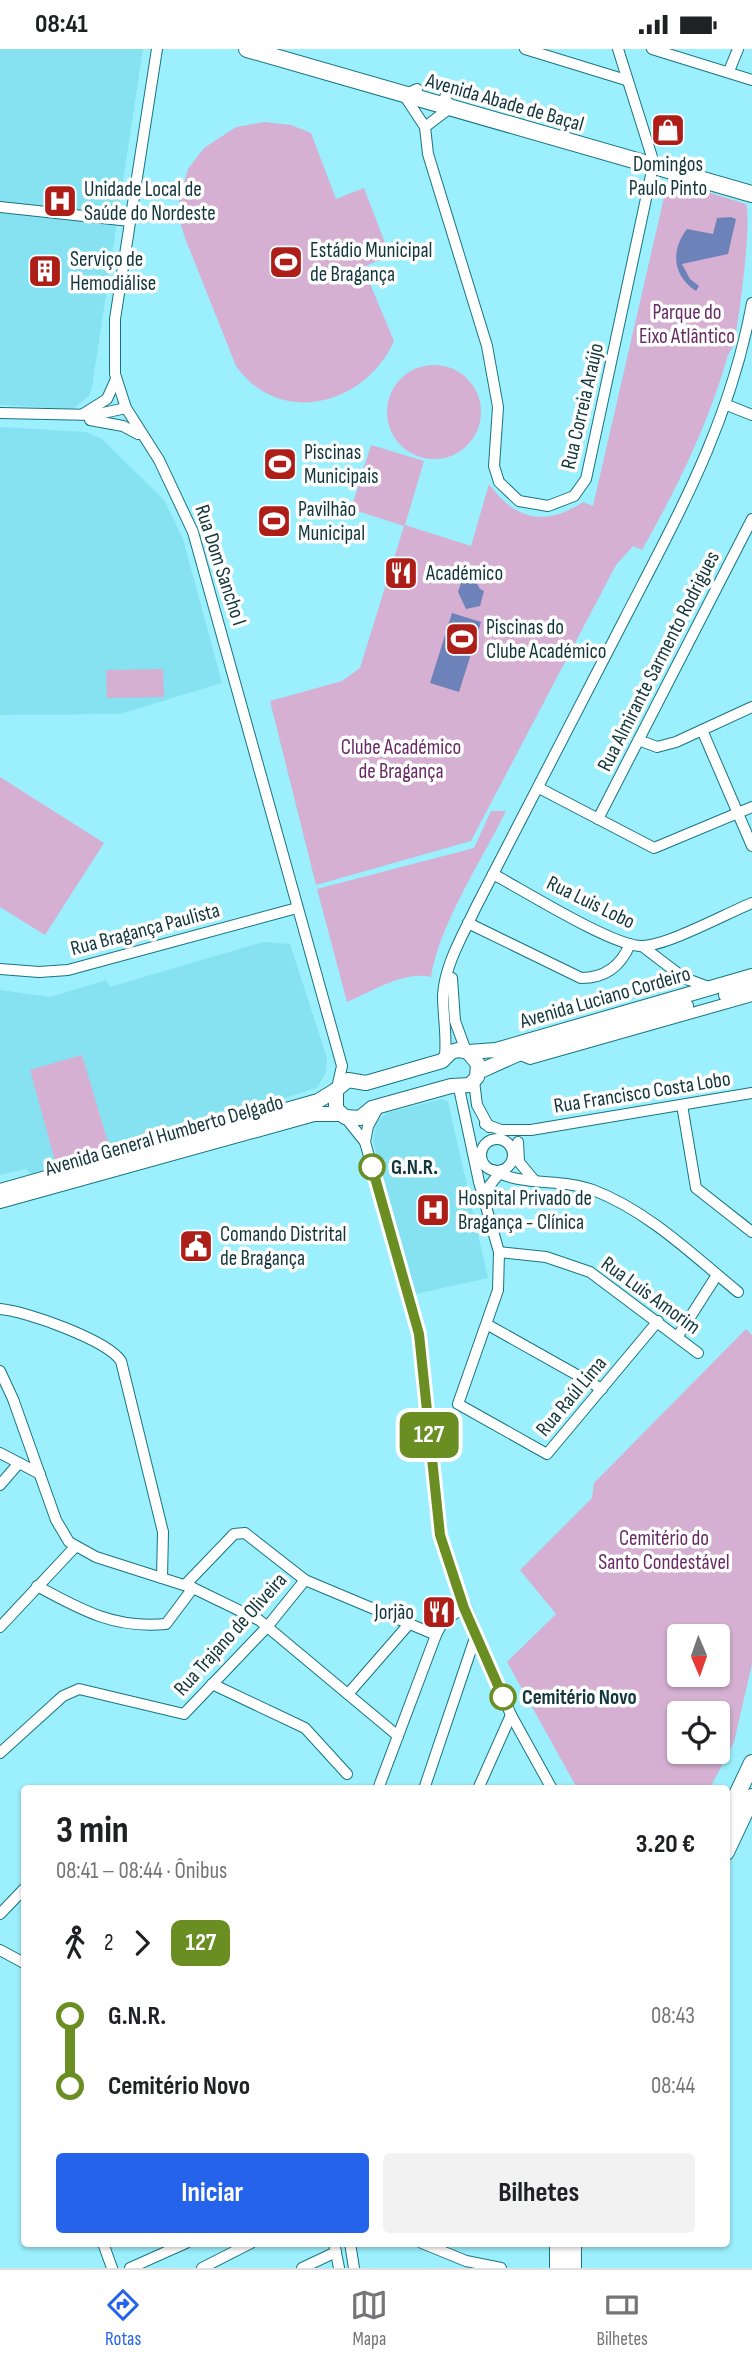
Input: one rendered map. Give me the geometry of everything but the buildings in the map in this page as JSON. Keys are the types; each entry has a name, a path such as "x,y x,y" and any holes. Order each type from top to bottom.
{"main road":[{"name":"Avenida Abade de Baçal","path":"247,49 411,92 653,161 752,194"},
{"name":"Avenida Abade de Baçal","path":"278,49 411,92"},
{"name":"Avenida Abade de Baçal","path":"653,161 752,184"},
{"name":"Avenida Luciano Cordeiro","path":"337,1089 355,1079 366,1083 442,1061 451,1052 496,1050 752,976"},
{"name":"Avenida Luciano Cordeiro","path":"343,1115 360,1118 379,1106 452,1086 459,1088 518,1054 752,987"},
{"path":"467,1051 474,1057 476,1076"},
{"path":"337,1089 334,1103 343,1115"},
{"name":"Avenida General Humberto Delgado","path":"0,1191 318,1101 337,1089"},
{"name":"Avenida General Humberto Delgado","path":"0,1201 314,1114 343,1115"},
{"path":"730,1810 752,1763"},
{"path":"730,1844 752,1797"},
{"path":"558,2247 558,2268"},
{"path":"573,2247 573,2268"}],"street":[{"path":"525,49 625,80"},
{"path":"618,49 625,80 653,161"},
{"path":"652,49 752,80"},
{"path":"729,71 738,49"},
{"name":"Rua Dom Sancho I","path":"156,52 115,319 116,376 126,408 141,436 159,460 193,532 342,1066 337,1089"},
{"name":"Rua Correia Araújo","path":"411,92 425,127 428,154 492,370 498,418 494,459 496,474 510,496 528,505 548,506 567,501 581,489 586,479 653,161"},
{"path":"425,127 447,102"},
{"path":"0,207 130,221"},
{"path":"445,1056 447,1032 444,985 457,948 695,485 727,405 750,322 752,303"},
{"path":"78,416 107,400 116,376"},
{"path":"727,405 752,415"},
{"path":"0,413 78,416 110,414 126,408"},
{"path":"78,416 123,426 141,436"},
{"name":"Rua Almirante Sarmento Rodrigues","path":"598,819 641,741 752,521"},
{"path":"641,741 657,747 752,707"},
{"path":"702,730 752,846"},
{"path":"539,788 654,848 752,807"},
{"name":"Rua Luis Lobo","path":"493,874 636,945 668,939 752,902"},
{"name":"Rua Bragança Paulista","path":"0,969 39,972 68,969 297,908"},
{"path":"468,923 581,978 604,974 616,967 636,945 684,978 714,989"},
{"path":"457,948 451,995 455,1021 467,1051"},
{"path":"678,999 685,990 684,978"},
{"path":"518,1054 530,1059 752,996"},
{"path":"342,1066 355,1079"},
{"path":"476,1076 477,1105 485,1124 516,1152 534,1180"},
{"name":"Rua Raúl Lima","path":"459,1088 499,1252 498,1290 488,1325 458,1404 547,1454 658,1321"},
{"name":"Rua Francisco Costa Lobo","path":"485,1124 501,1130 538,1128 752,1093"},
{"path":"682,1105 695,1188 752,1232"},
{"path":"365,1142 368,1126 379,1106"},
{"path":"343,1115 365,1142 419,1334 436,1513 450,1569 464,1608 511,1714 550,1785"},
{"name":"Rua Francisco Costa Lobo","path":"516,1152 538,1128"},
{"path":"481,1154 489,1141 504,1140"},
{"path":"472,1146 481,1154 484,1164 498,1171 591,1189 649,1219 738,1292"},
{"path":"486,1198 486,1190 498,1171 510,1164 516,1152"},
{"name":"Rua Luis Amorim","path":"499,1252 546,1257 590,1272 698,1353"},
{"path":"678,1336 717,1275"},
{"path":"0,1309 26,1315 101,1345 112,1351 121,1361 163,1532 162,1578"},
{"path":"488,1325 602,1389"},
{"path":"0,1371 60,1528 75,1547 189,1586 267,1626 398,1736"},
{"path":"0,1453 40,1474"},
{"path":"0,1486 19,1463"},
{"path":"37,1587 85,1612 137,1627 166,1624 189,1586 234,1534 245,1533 305,1580 436,1635"},
{"path":"0,1627 75,1547"},
{"name":"Rua Trajano de Oliveira","path":"0,1753 63,1696 79,1689 184,1714 267,1626 305,1580"},
{"path":"380,1785 436,1635 443,1621 464,1608"},
{"path":"348,1694 409,1624"},
{"path":"425,1785 476,1635"},
{"path":"212,1685 305,1728 347,1774"},
{"path":"480,1785 511,1714"},
{"path":"0,1915 21,1892"},
{"path":"0,1950 21,1961"},
{"path":"104,2247 112,2268"},
{"path":"130,2268 177,2247"},
{"path":"202,2268 243,2247"},
{"path":"351,2247 354,2268"},
{"path":"431,2247 466,2262 501,2268"},
{"path":"302,2268 335,2248 339,2268"}],"shaded area":[{"name":"Unidade Local de Saúde do Nordeste","path":"0,49 143,49 92,387 89,396 73,409 0,405"},
{"path":"717,218 736,219 728,254 682,264 690,279 699,286 696,291 682,278 676,263 682,237 687,229 713,234"},
{"path":"0,427 86,432 102,439 164,500 183,539 222,683 120,714 0,715"},
{"path":"475,580 484,591 480,606 466,609 458,592 461,583"},
{"path":"452,613 481,622 459,692 430,683"},
{"path":"263,942 290,944 327,1058 326,1072 317,1088 32,1175 26,1169 0,1175 0,990 50,997 106,980 110,987"},
{"name":"Hospital Privado de Bragança - Clínica","path":"442,1099 448,1102 488,1278 416,1294 373,1141 376,1123 386,1113"}],"green space":[{"name":"Estádio Municipal de Bragança","path":"264,122 291,125 311,133 336,199 364,188 390,256 363,267 394,341 381,363 364,381 321,401 298,402 275,397 254,385 236,366 179,218 179,201 188,169 204,148 236,127"},
{"name":"Clube Académico de Bragança","path":"668,180 746,204 747,214 744,271 734,345 680,479 642,550 633,546 616,565 471,841 316,885 270,701 342,681 360,668 404,526 351,509 371,445 424,461 405,525 471,546 489,484 509,506 532,516 556,515 583,502 593,506"},
{"path":"434,365 452,368 468,378 478,394 481,412 478,430 468,446 452,456 434,459 416,456 400,446 390,430 387,412 390,394 400,378 416,368"},
{"path":"163,669 164,697 107,698 106,670"},
{"path":"0,777 104,843 45,935 0,907"},
{"path":"491,811 506,811 452,915 431,977 399,979 347,1002 317,889 474,848"},
{"path":"82,1055 109,1146 55,1161 30,1070"},
{"name":"Cemitério do Santo Condestável","path":"746,1329 752,1335 752,1664 730,1750 730,1701 667,1701 667,1764 723,1764 712,1785 575,1785 507,1662 556,1614 520,1570 592,1498 594,1483"}],"bus line":[{"name":"127","path":"372,1167 419,1334 434,1498 440,1535 464,1608 503,1697"}],"place":[{"name":"Domingos Paulo Pinto","path":"668,130"},
{"name":"Unidade Local de Saúde do Nordeste","path":"60,201"},
{"name":"Estádio Municipal de Bragança","path":"286,262"},
{"name":"Serviço de Hemodiálise","path":"45,271"},
{"name":"Piscinas Municipais","path":"280,464"},
{"name":"Pavilhão Municipal","path":"274,521"},
{"name":"Académico","path":"401,573"},
{"name":"Piscinas do Clube Académico","path":"462,639"},
{"name":"G.N.R.","path":"372,1167"},
{"name":"Hospital Privado de Bragança - Clínica","path":"433,1210"},
{"name":"Comando Distrital de Bragança","path":"196,1246"},
{"name":"Jorjão","path":"439,1612"},
{"name":"Cemitério Novo","path":"503,1697"}],"park label":[{"name":"Parque do Eixo Atlântico","path":"687,324"}]}
